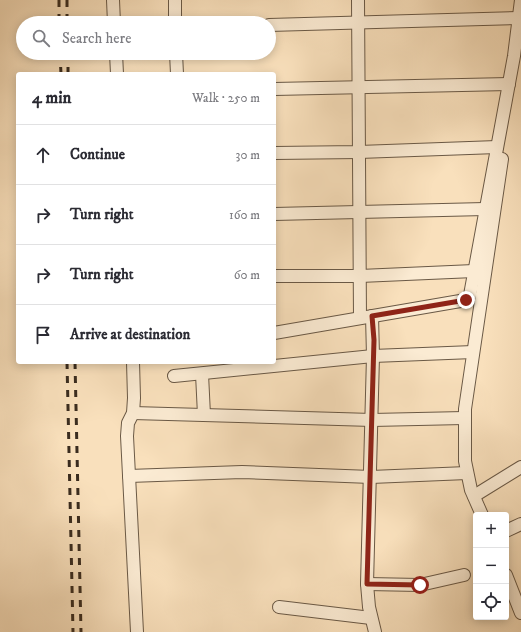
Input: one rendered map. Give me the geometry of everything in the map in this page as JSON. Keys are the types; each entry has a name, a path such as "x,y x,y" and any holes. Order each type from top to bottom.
{"street":[{"path":"113,0 114,16"},
{"path":"175,0 176,16"},
{"path":"358,0 360,276 373,356 367,584 369,607 375,632"},
{"path":"276,334 466,300 470,295 509,84 521,0"},
{"path":"276,25 519,18"},
{"path":"481,512 467,473 464,454 464,418 492,224 521,48"},
{"path":"116,60 117,72"},
{"path":"176,60 177,72"},
{"path":"276,89 509,84"},
{"path":"276,153 359,152 497,147"},
{"path":"276,214 485,209"},
{"path":"276,276 360,276 474,271"},
{"path":"174,376 373,356 473,352"},
{"path":"132,364 134,398 133,413 128,423 127,436 137,632"},
{"path":"202,374 204,415"},
{"path":"133,413 372,420 464,418"},
{"path":"474,496 521,467"},
{"path":"129,476 242,472 371,477 467,473"},
{"path":"509,530 521,524"},
{"path":"367,584 420,585 464,574"},
{"path":"509,583 521,614"},
{"path":"279,607 371,618"}],"railway":[{"path":"59,0 59,16"},
{"path":"67,0 67,16"},
{"path":"60,60 61,72"},
{"path":"68,60 68,72"},
{"path":"67,364 73,632"},
{"path":"75,364 81,632"}],"route":[{"path":"420,585 367,584 374,340 372,316 466,300"}]}
